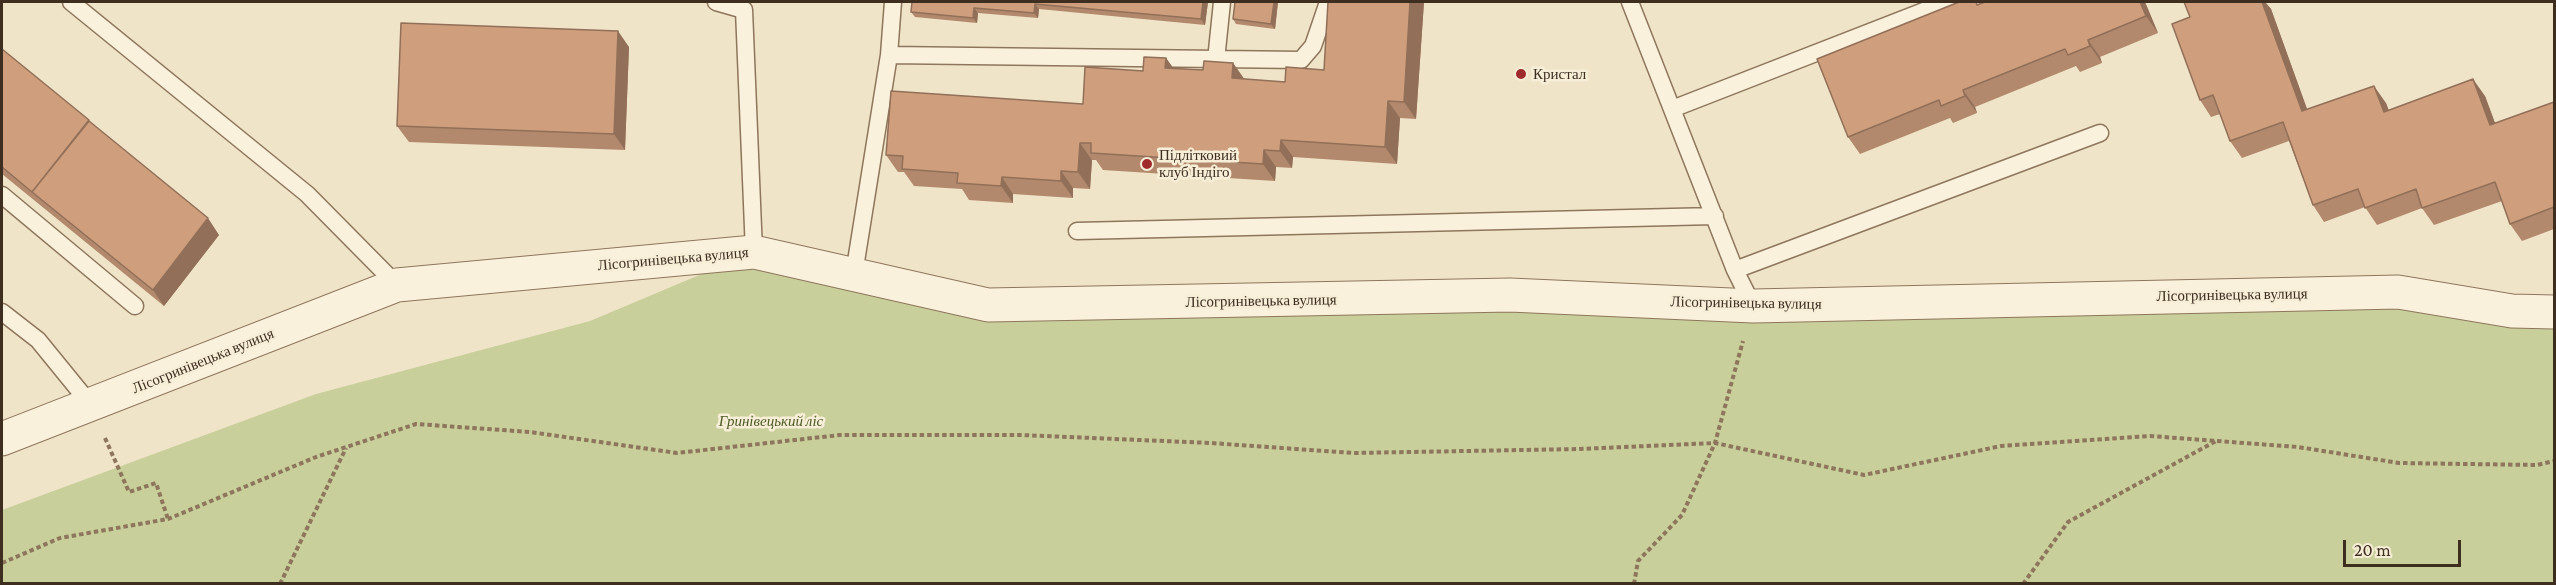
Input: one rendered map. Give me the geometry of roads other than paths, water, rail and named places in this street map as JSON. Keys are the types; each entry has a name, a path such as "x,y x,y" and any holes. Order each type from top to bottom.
{"street":[{"name":"Лісогринівецька вулиця","path":"2,439 397,285 754,252 988,305 1510,295 1753,306 2398,292 2512,311 2554,312"}],"lane":[{"path":"71,2 308,194 397,285"},
{"path":"716,2 744,10 754,252"},
{"path":"854,274 889,54 893,2"},
{"path":"1216,60 1222,2"},
{"path":"889,54 1301,60 1313,46 1328,2"},
{"path":"1630,2 1736,270 1753,306"},
{"path":"1672,109 1947,2"},
{"path":"1736,270 2100,133"},
{"path":"2,195 135,306"},
{"path":"1077,231 1715,216"},
{"path":"2,312 38,340 91,405"}],"place":[{"name":"Кристал","path":"1521,74"},
{"name":"Підлітковий клуб Індіго","path":"1147,164"}],"park label":[{"name":"Гринівецький ліс","path":"771,421"}]}
